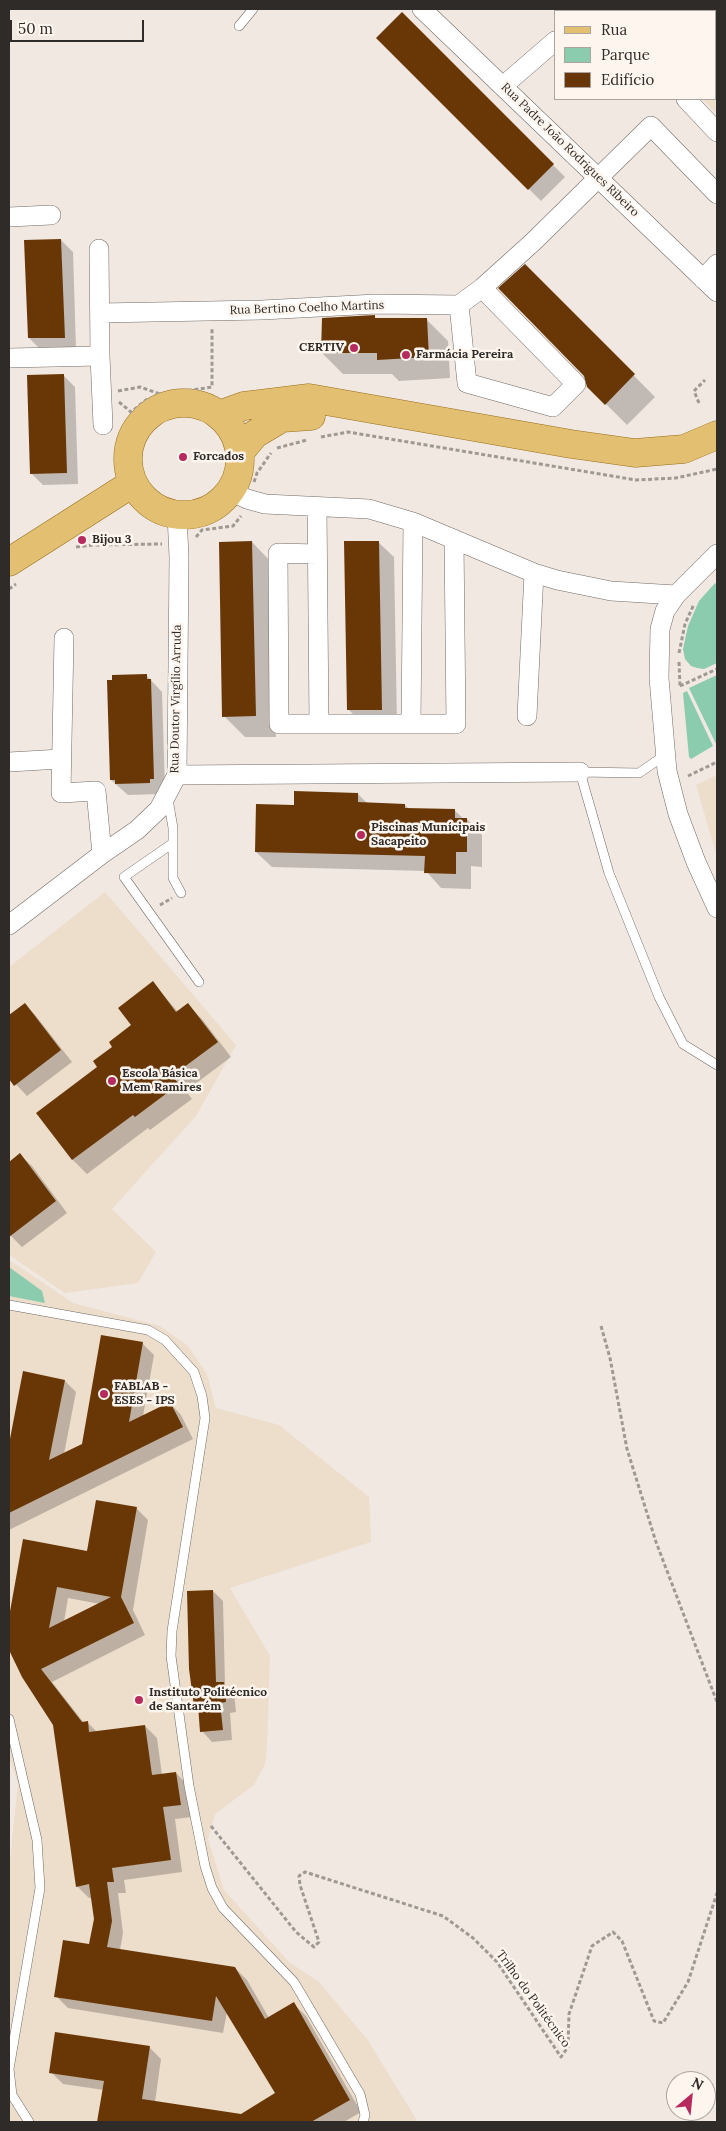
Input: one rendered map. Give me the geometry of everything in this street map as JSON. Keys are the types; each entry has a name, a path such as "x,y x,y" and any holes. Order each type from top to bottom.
{"main road":[{"path":"219,415 244,406 309,398 367,410 561,443 635,453 684,449 717,435"},
{"path":"183,403 202,406 219,415 233,431 240,452 239,495 198,514 177,515 159,510 144,499 133,483 128,465 129,446 136,430 149,416 165,406 183,403"},
{"path":"240,452 255,434 282,418 322,416 367,410"},
{"path":"9,562 133,483"}],"street":[{"name":"Rua Padre João Rodrigues Ribeiro","path":"422,9 717,292"},
{"path":"503,86 554,42"},
{"path":"687,100 717,132"},
{"path":"482,288 576,384 553,407 466,383 459,305 482,288 533,242 651,126 717,194"},
{"path":"9,217 51,215"},
{"path":"99,249 103,426"},
{"path":"703,279 717,264"},
{"name":"Rua Bertino Coelho Martins","path":"100,313 212,312 376,304 459,305"},
{"path":"9,358 100,356"},
{"path":"239,495 265,504 317,507 347,506 369,509 413,522 534,573 611,591 676,595"},
{"path":"317,507 319,724"},
{"name":"Rua Doutor Virgílio Arruda","path":"9,924 137,830 159,809 177,775 177,515"},
{"path":"411,723 413,522"},
{"path":"317,554 278,553 279,724 456,724 454,539"},
{"path":"716,903 696,862 678,814 667,771 659,678 660,629 665,611 676,595 717,554"},
{"path":"527,716 534,573"},
{"path":"64,638 61,793 96,792 102,854"},
{"path":"9,762 61,759"},
{"path":"177,775 580,772"}],"lane":[{"path":"239,26 253,9"},
{"path":"665,754 639,772 580,772 609,873 659,997 683,1044 717,1065"},
{"path":"167,794 173,828 173,878 181,893"},
{"path":"173,843 124,876 199,982"},
{"path":"9,1306 148,1330 165,1340 194,1372 202,1396 205,1418 172,1631 171,1656 192,1799 205,1866 212,1888 222,1908 294,1982 360,2094 365,2115 363,2122"},
{"path":"9,1719 36,1840 40,1888 9,2069 12,2095 29,2122"}],"path":[{"path":"131,412 146,400 160,395 212,387 212,312"},
{"path":"699,403 694,390 705,380"},
{"path":"101,391 140,387 160,395"},
{"path":"69,548 94,545 187,544 202,530 233,526 240,519 239,495 273,450 315,438 348,432 636,480 676,478 717,469"},
{"path":"680,696 679,652 684,624 695,602"},
{"path":"680,686 717,669"},
{"path":"688,776 717,762"},
{"path":"687,770 690,785"},
{"path":"150,913 181,893"},
{"path":"601,1326 610,1358 627,1449 644,1505 656,1542 717,1702"},
{"name":"Trilho do Politécnico","path":"192,1799 216,1834 296,1932 314,1947 319,1942 300,1885 299,1876 305,1872 443,1916 473,1938 497,1962 561,2057 568,2047 569,2014 592,1946 613,1932 622,1941 654,2021 662,2023 688,1982 717,1893"}],"shaded area":[{"path":"613,9 717,9 717,114 703,100 716,100 716,10"},
{"path":"717,775 717,857 696,785"},
{"name":"Escola Básica Mem Ramires","path":"105,892 236,1045 196,1116 112,1209 156,1252 138,1283 65,1293 9,1255 9,967"},
{"name":"Instituto Politécnico de Santarém","path":"9,1260 73,1303 160,1326 188,1346 207,1374 216,1408 279,1425 369,1497 371,1542 230,1588 270,1656 267,1745 265,1764 254,1785 215,1814 208,1839 224,1890 289,1962 319,1982 367,2039 418,2122 9,2122 9,1870 18,1783 9,1758"}],"green space":[{"path":"715,583 717,585 717,663 704,669 697,668 691,666 685,659 683,649 688,626 699,601"},
{"path":"717,675 717,746 689,688"},
{"path":"687,691 713,746 691,759 689,757 683,693"},
{"path":"9,1267 42,1291 45,1303 9,1296"}],"building":[{"path":"402,12 554,164 528,190 376,38"},
{"path":"61,239 65,338 28,338 24,240"},
{"path":"525,264 635,374 605,405 587,387 584,376 498,288"},
{"path":"375,315 375,318 427,318 429,357 377,360 377,353 321,353 322,318"},
{"path":"64,374 67,473 30,474 27,375"},
{"path":"252,541 256,716 222,717 219,542"},
{"path":"344,541 379,541 382,710 347,710"},
{"path":"147,674 147,679 151,679 154,779 150,779 150,783 115,784 115,780 110,780 107,680 112,680 112,675"},
{"name":"Piscinas Munícipais Sacapeito","path":"294,791 358,793 358,802 405,804 405,808 455,809 455,818 467,818 467,852 456,852 456,874 424,873 425,856 255,852 256,804 294,805"},
{"path":"153,981 176,1012 188,1003 218,1042 172,1076 179,1084 72,1160 36,1113 97,1067 93,1061 112,1047 109,1042 131,1025 118,1008"},
{"path":"25,1003 61,1050 14,1086 9,1079 9,1015"},
{"path":"20,1153 56,1201 9,1237 9,1162"},
{"path":"101,1335 143,1342 129,1422 170,1402 183,1427 9,1513 9,1444 23,1371 65,1380 49,1460 82,1444"},
{"path":"96,1500 137,1507 121,1597 134,1623 41,1669 82,1722 88,1721 89,1732 145,1725 152,1775 176,1772 181,1805 163,1807 171,1860 112,1868 114,1882 107,1882 112,1921 107,1947 235,1967 265,2019 294,2002 350,2100 311,2122 97,2122 104,2081 49,2073 55,2032 150,2046 142,2099 241,2114 275,2093 216,1996 212,2021 54,1997 63,1940 89,1944 94,1919 89,1884 76,1887 53,1725 22,1677 9,1650 9,1617 23,1539 87,1551","holes":["57,1587 111,1597 49,1628"]},
{"path":"213,1590 216,1682 224,1682 226,1702 220,1703 223,1730 200,1732 198,1705 194,1706 189,1669 187,1591"}],"place":[{"name":"CERTIV","path":"354,348"},
{"name":"Farmácia Pereira","path":"406,355"},
{"name":"Forcados","path":"183,457"},
{"name":"Bijou 3","path":"82,540"},
{"name":"Piscinas Munícipais Sacapeito","path":"361,835"},
{"name":"Escola Básica Mem Ramires","path":"112,1081"},
{"name":"FABLAB - ESES - IPS","path":"104,1394"},
{"name":"Instituto Politécnico de Santarém","path":"139,1700"}]}
